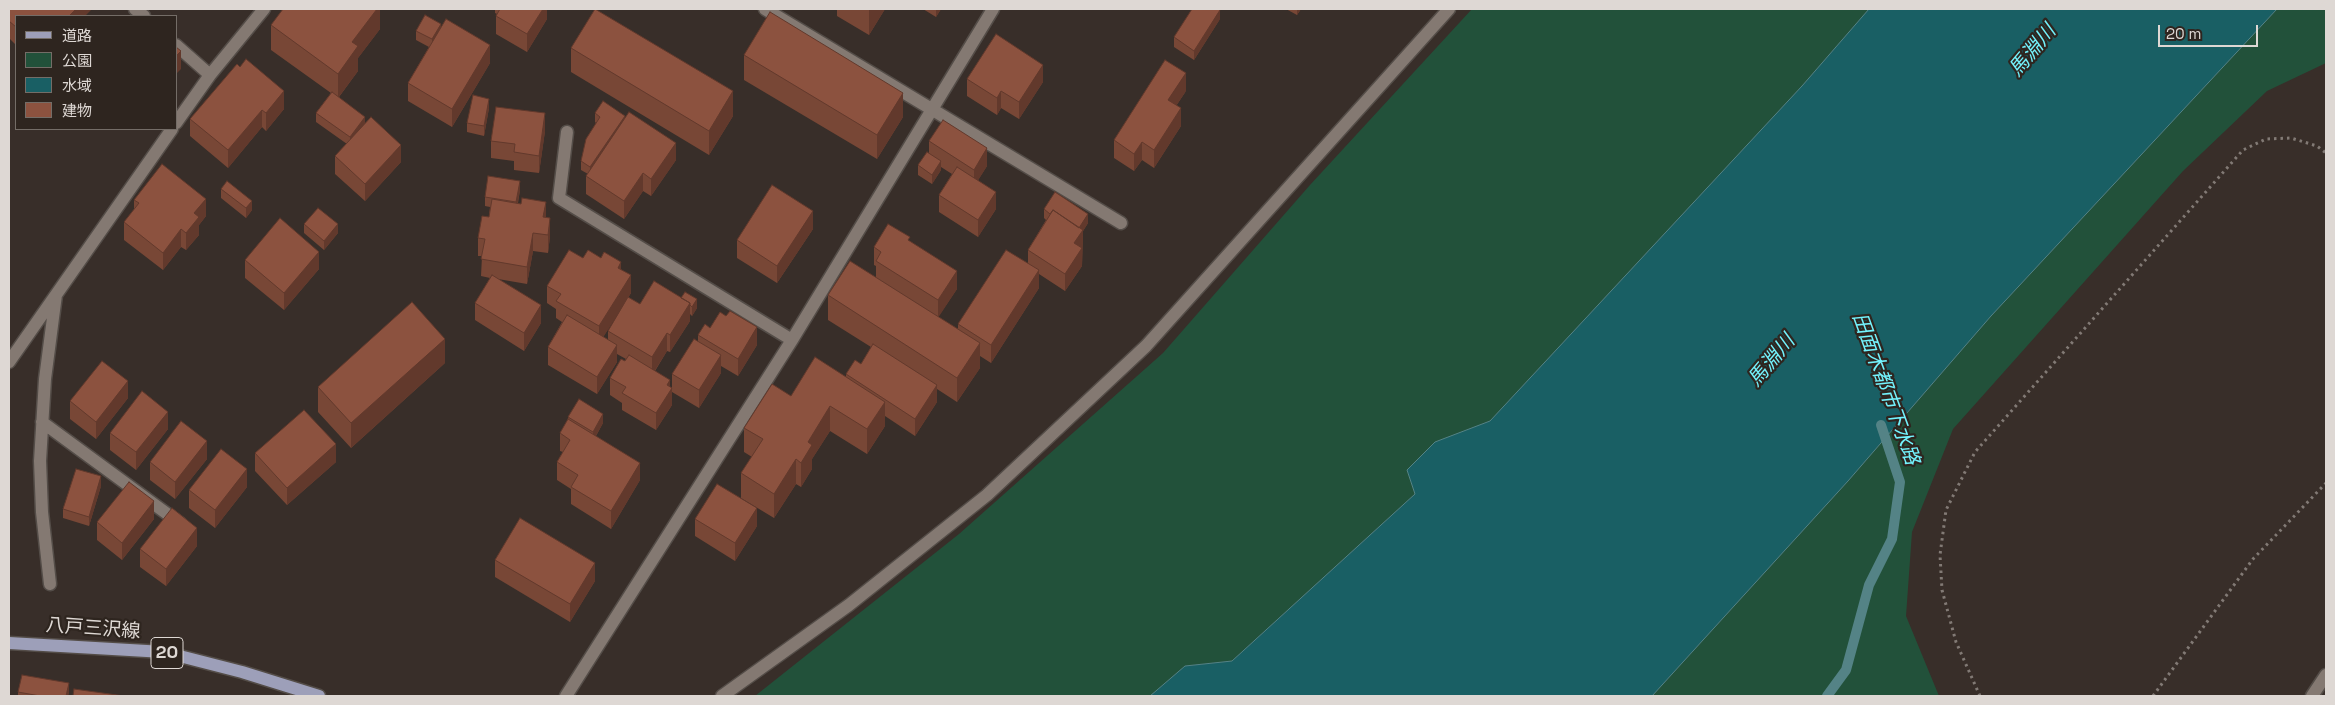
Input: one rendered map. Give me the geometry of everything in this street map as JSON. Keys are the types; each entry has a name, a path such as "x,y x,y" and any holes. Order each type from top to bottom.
{"main road":[{"name":"八戸三沢線","path":"9,644 164,652 242,672 319,696"}],"street":[{"path":"178,120 210,75 264,9"},
{"path":"765,9 933,108 1121,223"},
{"path":"566,696 792,340 993,9"},
{"path":"722,696 849,605 987,495 1146,346 1449,9"},
{"path":"178,47 210,75"},
{"path":"9,362 171,130"},
{"path":"567,132 559,198 792,340"},
{"path":"50,584 42,512 40,461 45,379 56,295"},
{"path":"42,422 193,533"},
{"path":"2312,696 2326,675"}],"path":[{"path":"1980,696 1956,642 1942,590 1940,555 1946,510 1975,452 2243,150 2266,139 2291,138 2317,146 2326,153"},
{"path":"2153,696 2253,559 2326,483"}],"green space":[{"path":"1472,9 1869,9 1802,86 1490,421 1435,443 1407,470 1416,493 1232,661 1185,666 1150,696 755,696 959,534 1163,353 1310,185"},
{"path":"2277,9 2326,9 2326,63 2267,91 2183,171 1953,429 1912,532 1906,616 1939,696 1652,696 1848,481 1991,316"}],"water":[{"name":"馬淵川","path":"1869,9 2277,9 1991,316 1848,481 1652,696 1150,696 1185,666 1232,661 1415,494 1407,470 1435,442 1490,421 1802,86"}],"building":[{"path":"9,9 76,9 70,15 15,15 15,26 9,21"},
{"path":"283,9 377,9 352,42 358,46 338,74 271,25"},
{"path":"500,9 543,9 527,34 496,16"},
{"path":"595,9 733,91 709,131 571,48"},
{"path":"1192,9 1220,10 1194,51 1174,37"},
{"path":"770,12 903,93 877,135 744,55"},
{"path":"425,15 441,24 432,39 416,31"},
{"path":"446,19 490,45 452,109 408,83"},
{"path":"996,34 1043,65 1019,102 1001,91 997,98 967,79"},
{"path":"246,59 284,91 266,113 262,110 228,150 190,119 237,64 240,67"},
{"path":"1165,60 1186,73 1168,100 1181,108 1154,150 1142,142 1134,154 1114,140"},
{"path":"332,92 365,117 350,137 316,113"},
{"path":"473,95 489,99 484,126 467,123"},
{"path":"603,101 625,116 590,167 581,161 586,139 600,117 595,113"},
{"path":"496,107 545,113 539,156 514,152 515,144 491,141"},
{"path":"629,112 676,143 651,179 643,173 624,201 586,176"},
{"path":"371,117 401,145 365,184 335,156"},
{"path":"943,120 987,148 974,170 929,141"},
{"path":"927,152 941,161 932,175 918,165"},
{"path":"162,164 206,199 194,213 199,217 186,233 181,229 163,253 124,222 139,203 134,200"},
{"path":"957,167 996,192 978,220 939,195"},
{"path":"488,176 520,181 516,202 485,197"},
{"path":"227,181 252,201 246,208 221,189"},
{"path":"772,185 813,211 777,266 737,240"},
{"path":"1055,192 1088,214 1079,228 1053,210 1050,214 1044,209"},
{"path":"522,198 546,202 543,217 550,218 548,235 533,233 527,267 481,259 485,239 478,238 482,216 489,217 492,199 521,204"},
{"path":"318,208 338,224 324,241 304,224"},
{"path":"1053,210 1083,230 1074,243 1082,248 1065,274 1028,250"},
{"path":"280,218 319,252 284,293 245,260"},
{"path":"888,224 910,237 908,240 957,271 938,300 876,261 881,252 874,247"},
{"path":"569,250 583,258 588,250 601,258 604,252 621,262 618,268 631,275 599,326 556,301 561,294 547,286"},
{"path":"1006,250 1039,270 991,345 958,324"},
{"path":"850,261 980,343 957,378 828,295"},
{"path":"492,275 541,305 524,333 475,303"},
{"path":"654,281 690,303 670,335 667,333 652,357 608,331 628,297 640,304"},
{"path":"685,292 697,299 692,307 690,303 681,298"},
{"path":"412,302 445,339 351,423 318,387"},
{"path":"730,311 757,327 738,359 698,335 705,324 710,328 720,312 726,316"},
{"path":"567,315 617,345 597,377 548,347"},
{"path":"694,339 721,355 699,390 672,374"},
{"path":"873,344 937,385 915,419 846,374 855,360 861,364"},
{"path":"629,355 670,380 667,385 672,388 656,413 622,393 626,387 610,378 621,359 625,361"},
{"path":"815,357 885,402 867,429 830,406 808,442 812,445 801,463 796,459 774,494 741,473 763,439 744,428 772,384 791,396"},
{"path":"102,361 128,381 96,422 70,401"},
{"path":"142,391 168,412 136,452 110,433"},
{"path":"579,399 603,414 593,432 568,417"},
{"path":"304,410 336,444 287,488 255,453"},
{"path":"568,419 640,463 611,511 571,487 578,475 557,462 570,440 560,433"},
{"path":"181,421 207,441 175,482 150,462"},
{"path":"221,449 247,469 215,510 189,490"},
{"path":"76,469 101,476 89,517 63,509"},
{"path":"129,482 154,501 122,543 97,522"},
{"path":"717,484 757,508 735,543 695,519"},
{"path":"172,508 197,528 166,569 140,549"},
{"path":"520,518 595,563 570,604 495,560"},
{"path":"22,675 69,683 66,696 40,696 18,692"},
{"path":"74,689 124,696 73,696"}],"waterway":[{"name":"田面木都市下水路","path":"1827,696 1846,670 1869,585 1892,539 1900,482 1881,425"}]}
